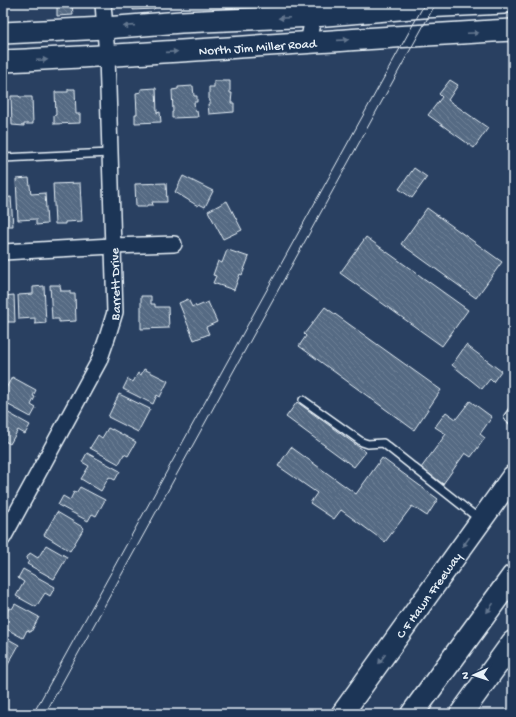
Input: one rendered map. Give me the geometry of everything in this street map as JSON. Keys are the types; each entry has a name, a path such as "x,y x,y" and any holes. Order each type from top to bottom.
{"highway":[{"path":"412,714 513,576"},
{"path":"461,714 513,642"},
{"path":"495,667 513,654"}],"main road":[{"name":"North Jim Miller Road","path":"3,33 105,28 315,10 504,3"},
{"name":"North Jim Miller Road","path":"3,61 107,56 513,30"},
{"name":"C F Hawn Freeway","path":"342,714 513,476"}],"street":[{"name":"Barrett Drive","path":"3,538 99,361 115,312 107,56 103,3"},
{"path":"308,43 315,10"},
{"path":"3,252 174,244"}],"lane":[{"path":"3,158 110,153"},
{"path":"303,400 362,442 368,444 383,443 481,520"},
{"path":"513,410 508,417 513,421"}],"building":[{"path":"57,3 72,3 73,15 57,16"},
{"path":"133,3 154,3 154,9 133,10"},
{"path":"450,80 458,85 448,100 488,128 474,148 428,115 442,97 439,94"},
{"path":"214,81 230,81 230,93 232,93 231,103 234,103 234,112 209,114 209,87 214,87"},
{"path":"193,86 194,96 197,96 197,102 194,102 195,111 197,111 198,117 172,118 172,90 178,89 178,87"},
{"path":"156,88 157,113 160,112 161,122 135,123 135,114 137,114 136,93 141,92 141,89"},
{"path":"68,89 75,89 76,114 80,114 80,123 54,124 54,115 56,115 55,92 68,92"},
{"path":"11,96 32,97 33,124 24,124 24,126 12,125"},
{"path":"414,168 427,177 412,198 399,189"},
{"path":"183,176 213,191 205,207 199,204 198,206 175,192"},
{"path":"29,178 31,194 45,193 47,224 36,225 36,219 18,220 16,179"},
{"path":"80,183 82,221 55,224 53,184"},
{"path":"166,183 167,202 152,202 153,205 147,205 147,207 136,207 135,184"},
{"path":"11,197 13,226 3,226 3,198"},
{"path":"227,201 242,230 223,239 208,211"},
{"path":"427,208 502,262 476,298 401,244"},
{"path":"366,237 468,310 442,346 340,273"},
{"path":"227,250 249,257 234,290 213,283 216,276 213,275 218,261 222,263"},
{"path":"50,285 60,285 61,291 70,291 70,294 75,294 76,321 59,322 59,319 52,319"},
{"path":"44,286 46,323 35,324 35,318 19,319 18,295 33,294 33,287"},
{"path":"14,295 15,322 3,322 3,296"},
{"path":"141,296 151,296 151,304 155,304 155,307 168,307 169,328 141,329"},
{"path":"188,299 192,307 208,302 217,322 206,327 209,334 194,340 179,303"},
{"path":"325,307 441,390 414,430 299,346 306,336 304,334"},
{"path":"466,345 501,371 493,382 490,379 482,389 452,365"},
{"path":"144,369 168,381 160,397 157,395 153,404 123,389 128,379 133,382 138,373 141,375"},
{"path":"12,377 36,390 33,396 35,397 31,405 36,408 31,417 3,402 7,394 4,392"},
{"path":"119,394 150,409 138,432 108,417"},
{"path":"470,401 492,417 480,434 485,438 471,457 465,453 443,484 421,468 446,434 435,427 446,412 456,419"},
{"path":"297,402 366,452 354,467 286,417"},
{"path":"3,410 30,425 25,434 18,430 10,444 3,440"},
{"path":"108,428 136,442 128,456 124,454 119,464 90,448 98,435 102,438"},
{"path":"291,447 356,494 382,458 438,499 427,516 412,506 385,542 341,510 334,519 310,503 317,493 278,466"},
{"path":"87,453 120,471 115,480 109,477 101,491 81,479 89,466 82,462"},
{"path":"80,487 105,500 96,516 92,514 88,521 58,505 63,496 70,500 74,492 76,493"},
{"path":"57,512 84,528 70,551 44,535"},
{"path":"46,545 67,557 54,579 27,564 29,561 26,559 30,553 38,558"},
{"path":"23,569 55,587 50,596 45,593 36,607 16,596 24,582 18,578"},
{"path":"15,604 39,617 31,632 27,630 23,638 3,627 3,615 5,616 9,608 12,609"},
{"path":"3,636 19,645 6,668 3,666"}],"tram line":[{"path":"33,714 425,3"},
{"path":"45,714 436,3"}]}
